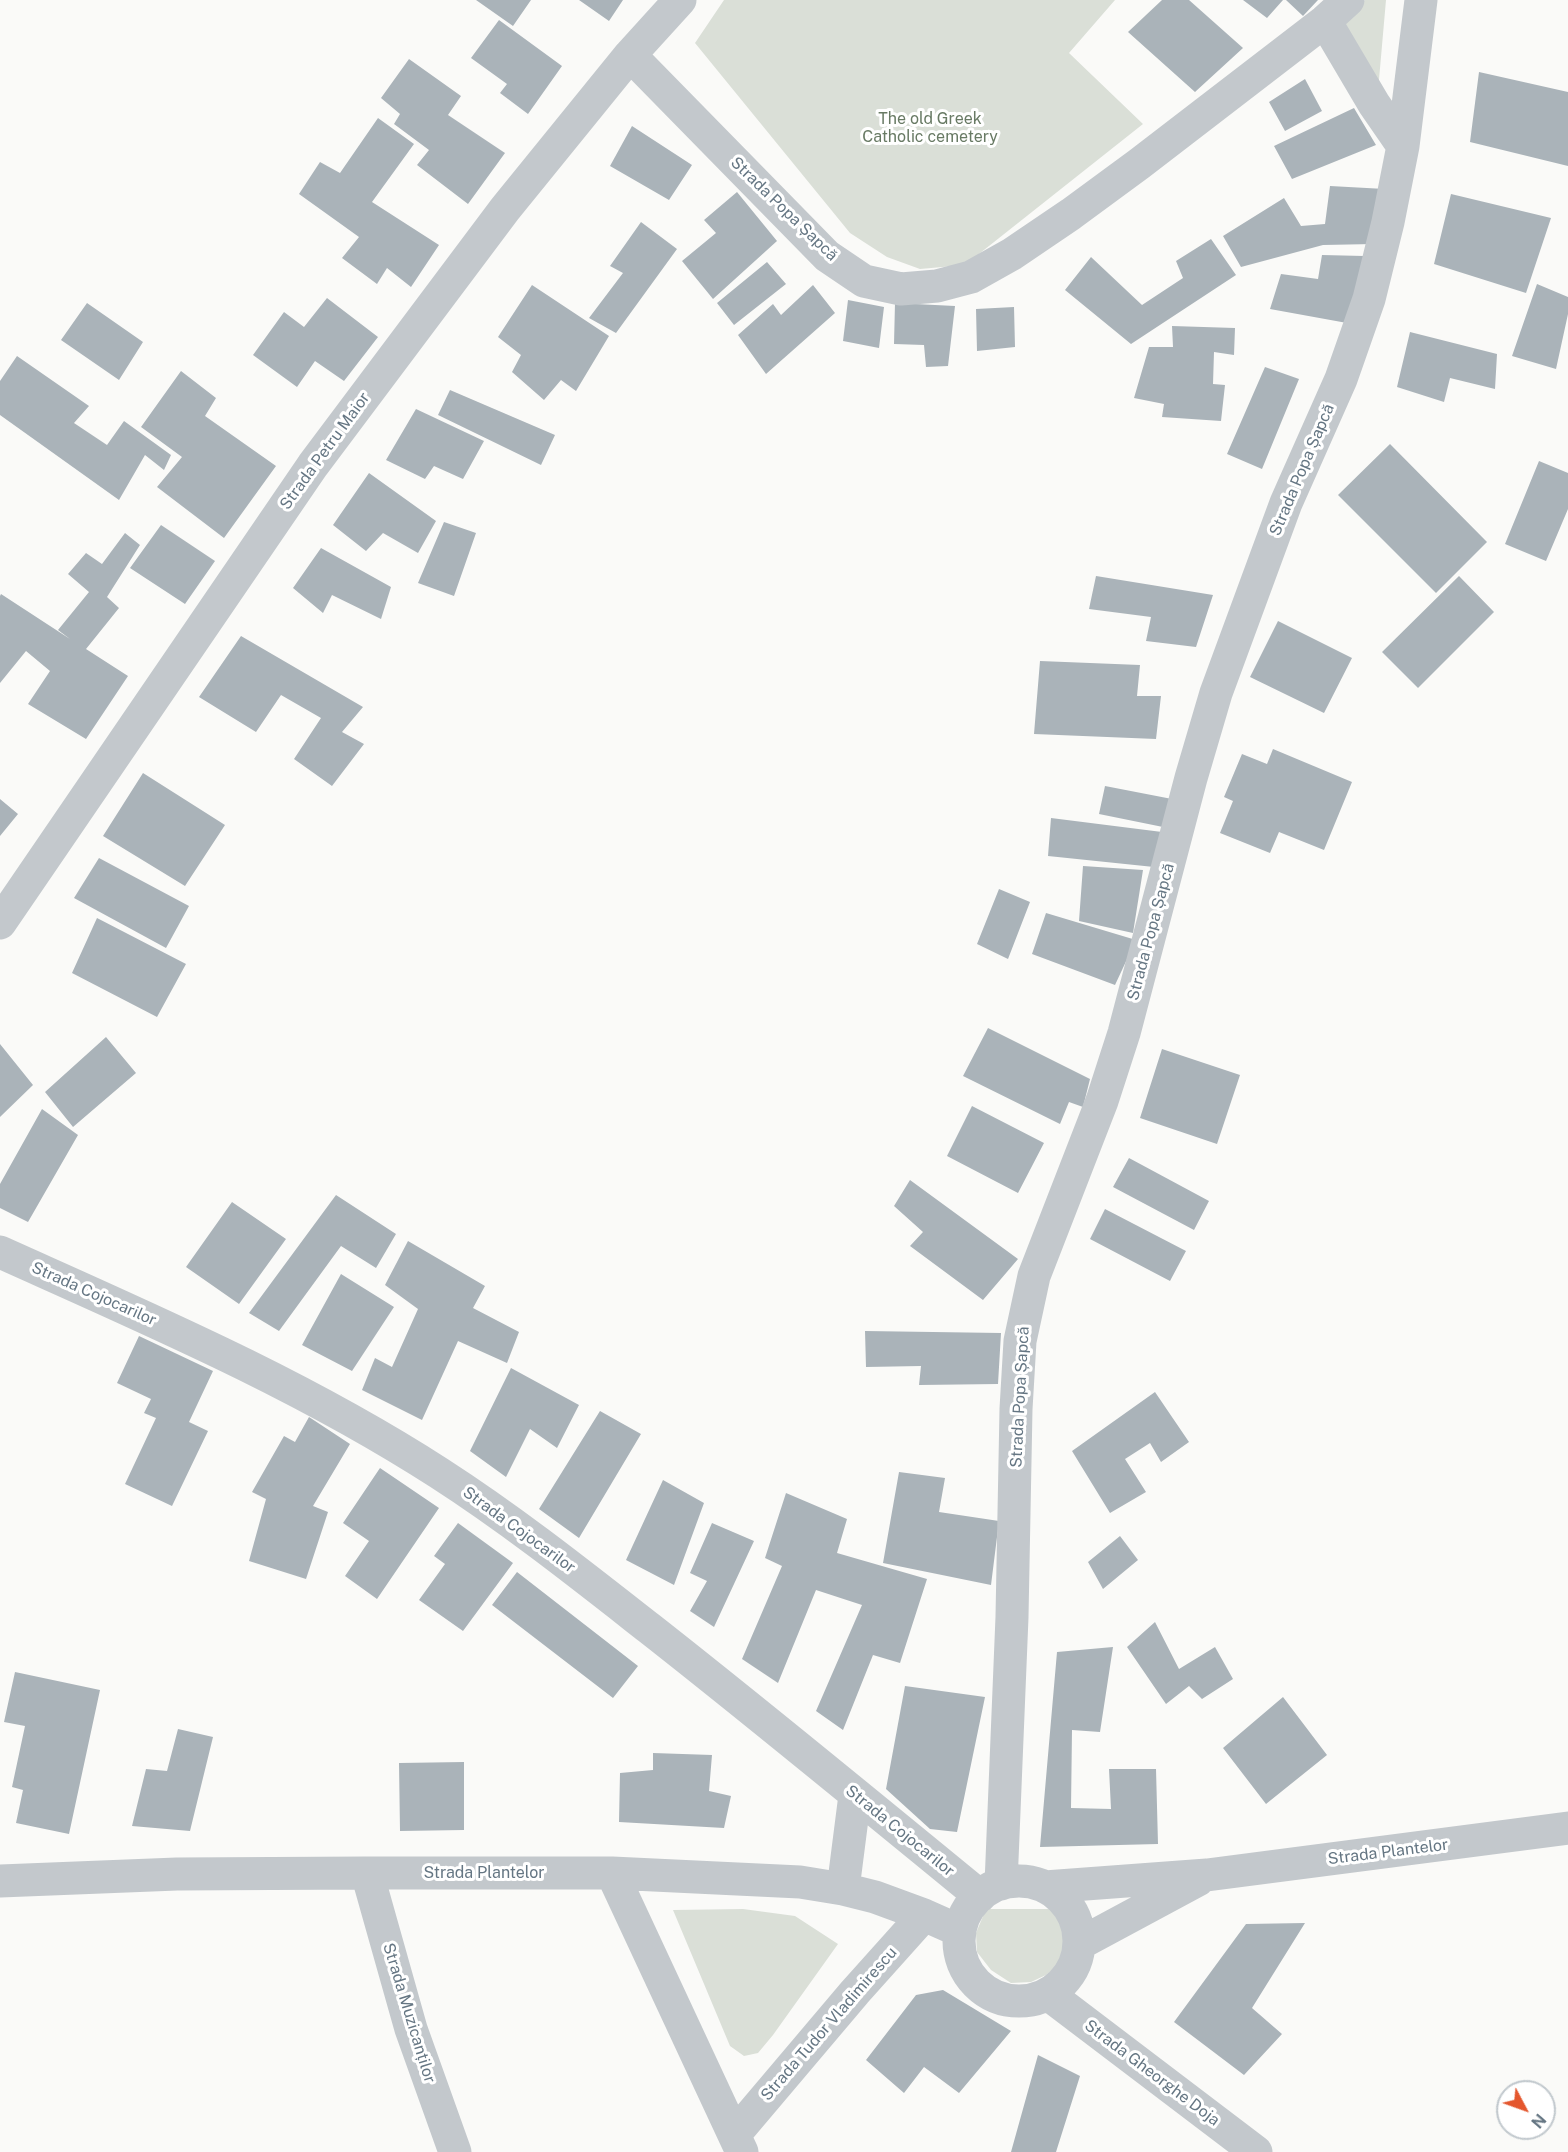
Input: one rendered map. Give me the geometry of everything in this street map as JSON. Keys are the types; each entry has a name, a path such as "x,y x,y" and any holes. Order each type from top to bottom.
{"street":[{"name":"Strada Petru Maior","path":"0,923 313,465 505,209 630,55 680,0"},
{"name":"Strada Popa Șapcă","path":"991,1890 1012,1617 1016,1409 1020,1341 1034,1276 1102,1101 1124,1033 1191,778 1216,693 1286,503 1341,379 1369,299 1388,222 1403,146 1421,0"},
{"name":"Strada Popa Șapcă","path":"630,55 827,256 864,281 901,289 937,286 971,277 1012,254 1139,164 1337,10"},
{"path":"1337,10 1374,104 1403,146"},
{"name":"Strada Cojocarilor","path":"0,1252 146,1317 256,1370 348,1419 438,1472 580,1574 855,1795 991,1890"},
{"path":"843,1888 855,1795"},
{"name":"Strada Plantelor","path":"1045,1887 1207,1875 1568,1828"},
{"name":"Strada Muzicanților","path":"367,1873 411,2028 455,2152"},
{"name":"Strada Plantelor","path":"0,1881 177,1874 612,1873 800,1882 843,1888 875,1897 960,1931"},
{"name":"Strada Tudor Vladimirescu","path":"612,1873 738,2144 855,1992 924,1915"},
{"name":"Strada Plantelor","path":"1079,1944 1207,1875"},
{"path":"1015,1881 1030,1882 1045,1887 1059,1897 1071,1911 1077,1927 1079,1944 1074,1964 1064,1981 1048,1994 1030,2000 1011,2001 992,1995 977,1984 965,1969 960,1950 960,1931 967,1912 991,1890 1015,1881"},
{"name":"Strada Gheorghe Doja","path":"1048,1994 1256,2152"}],"green space":[{"name":"The old Greek Catholic cemetery","path":"724,0 1115,0 1069,53 1143,124 965,265 920,269 887,257 850,233 695,43"},
{"path":"1365,0 1386,0 1378,91 1339,22"},
{"path":"743,1909 795,1916 838,1944 758,2053 744,2056 730,2046 673,1910"},
{"path":"986,1909 1054,1909 1064,1934 1064,1952 1054,1969 1031,1982 1011,1983 991,1970 977,1952 976,1933"}],"building":[{"path":"476,0 531,0 513,26"},
{"path":"579,0 623,0 609,21"},
{"path":"1162,0 1189,0 1243,48 1195,92 1128,32"},
{"path":"1243,0 1283,0 1267,18"},
{"path":"1286,0 1318,0 1303,16"},
{"path":"499,20 562,66 528,114 500,93 507,84 471,58"},
{"path":"409,59 461,96 448,115 505,153 468,204 417,165 429,150 394,124 400,114 381,98"},
{"path":"1479,72 1568,92 1568,166 1470,142"},
{"path":"1305,79 1322,111 1285,131 1269,102"},
{"path":"1354,108 1376,145 1292,179 1274,146"},
{"path":"378,118 414,144 372,202 439,245 411,287 387,268 377,284 342,258 359,237 299,194 320,162 340,173"},
{"path":"632,126 692,165 669,200 610,166"},
{"path":"1330,186 1385,189 1374,244 1323,245 1241,267 1223,236 1284,198 1301,226 1325,224"},
{"path":"737,192 777,241 713,299 682,261 716,233 704,220"},
{"path":"1451,194 1551,218 1526,293 1434,264"},
{"path":"641,222 677,249 616,333 589,318 623,273 610,266"},
{"path":"1211,239 1236,275 1131,344 1065,290 1091,257 1142,305 1183,278 1176,261"},
{"path":"1322,255 1364,256 1347,323 1270,309 1281,274 1318,279"},
{"path":"767,262 786,284 734,325 717,303"},
{"path":"1537,284 1568,297 1568,314 1556,369 1512,356"},
{"path":"532,285 609,336 576,391 561,380 544,400 512,372 521,355 498,337"},
{"path":"813,285 835,313 766,374 738,335 773,304 781,315"},
{"path":"327,298 378,337 344,381 315,361 297,387 253,355 284,312 304,327"},
{"path":"848,300 884,307 879,348 843,341"},
{"path":"87,303 143,342 119,380 61,340"},
{"path":"895,303 955,306 948,366 926,367 924,345 894,344"},
{"path":"1014,307 1015,347 977,351 976,309"},
{"path":"1172,326 1235,328 1234,355 1214,352 1213,384 1225,385 1221,421 1162,417 1164,404 1134,398 1149,347 1173,347"},
{"path":"1410,332 1497,354 1495,389 1450,378 1444,402 1397,387"},
{"path":"17,356 89,406 74,423 107,445 124,421 171,455 164,470 145,455 119,500 0,415 0,381"},
{"path":"1265,367 1299,379 1262,469 1227,454"},
{"path":"181,371 216,398 205,416 276,466 224,538 157,487 182,457 141,427"},
{"path":"450,390 555,435 541,465 438,415"},
{"path":"416,409 484,441 463,479 434,466 425,479 386,460"},
{"path":"1390,444 1487,542 1436,593 1338,495"},
{"path":"1539,461 1568,473 1568,509 1546,561 1505,544"},
{"path":"369,473 436,521 418,553 383,533 366,551 333,525"},
{"path":"444,522 476,533 454,596 418,583"},
{"path":"161,525 215,561 185,604 130,568"},
{"path":"125,533 140,545 107,597 119,608 86,649 128,676 86,739 28,704 50,671 26,651 0,683 0,596 1,594 70,639 58,630 89,592 68,574 86,553 102,564"},
{"path":"321,548 391,587 381,619 332,595 323,613 293,588"},
{"path":"1096,576 1213,595 1196,647 1146,641 1151,617 1089,609"},
{"path":"1459,576 1494,612 1418,688 1382,652"},
{"path":"1278,621 1352,658 1324,713 1250,677"},
{"path":"241,636 363,707 342,732 364,744 332,786 294,759 321,718 281,695 256,732 199,697"},
{"path":"1040,661 1140,665 1137,696 1161,696 1156,739 1034,734"},
{"path":"1273,749 1352,782 1324,850 1279,832 1270,853 1220,833 1233,801 1224,797 1242,754 1267,764"},
{"path":"143,773 225,825 185,886 103,836"},
{"path":"1105,786 1172,799 1163,827 1099,814"},
{"path":"0,799 18,814 0,836"},
{"path":"1051,818 1162,832 1154,867 1048,856"},
{"path":"99,858 189,906 166,948 74,898"},
{"path":"1083,866 1143,870 1133,933 1079,921"},
{"path":"999,889 1030,902 1008,959 977,944"},
{"path":"1046,913 1136,940 1115,985 1032,954"},
{"path":"97,918 186,964 157,1017 72,973"},
{"path":"988,1028 1090,1079 1083,1107 1069,1102 1060,1124 963,1076"},
{"path":"106,1037 136,1073 73,1127 45,1092"},
{"path":"0,1044 33,1085 0,1117"},
{"path":"1162,1049 1240,1075 1217,1144 1140,1118"},
{"path":"972,1106 1044,1143 1018,1193 947,1156"},
{"path":"42,1109 78,1135 28,1222 0,1208 0,1184"},
{"path":"1129,1158 1209,1201 1194,1230 1113,1187"},
{"path":"910,1180 1018,1259 983,1300 910,1246 923,1232 894,1206"},
{"path":"336,1195 396,1234 376,1268 341,1246 279,1331 249,1313"},
{"path":"232,1202 286,1239 239,1304 186,1267"},
{"path":"1105,1209 1186,1251 1170,1281 1090,1239"},
{"path":"408,1241 485,1286 473,1308 519,1332 507,1363 458,1341 422,1420 362,1390 375,1358 392,1367 418,1309 385,1285"},
{"path":"341,1274 394,1307 352,1371 302,1345"},
{"path":"865,1331 1001,1333 998,1384 919,1385 921,1366 866,1367"},
{"path":"139,1336 213,1371 189,1422 208,1431 172,1506 125,1484 156,1418 144,1413 151,1399 117,1383"},
{"path":"511,1368 579,1405 557,1448 530,1429 506,1477 470,1451"},
{"path":"1155,1392 1189,1442 1161,1462 1150,1443 1125,1459 1146,1492 1110,1513 1072,1451"},
{"path":"600,1411 641,1434 579,1538 539,1509"},
{"path":"309,1417 350,1444 313,1506 328,1512 306,1579 249,1561 266,1499 252,1492 284,1436 295,1442"},
{"path":"380,1468 439,1508 377,1599 345,1576 369,1541 343,1523"},
{"path":"899,1472 945,1478 939,1512 999,1521 991,1585 883,1563"},
{"path":"663,1480 704,1503 674,1585 626,1560"},
{"path":"786,1493 847,1519 837,1553 927,1579 900,1663 873,1655 843,1730 816,1711 862,1605 816,1590 778,1683 742,1659 782,1566 765,1558"},
{"path":"458,1523 513,1563 463,1631 419,1600 445,1564 434,1556"},
{"path":"712,1523 754,1541 714,1627 690,1611 707,1581 690,1573"},
{"path":"1120,1536 1138,1560 1103,1589 1088,1562"},
{"path":"517,1572 638,1666 613,1698 492,1605"},
{"path":"1155,1622 1179,1669 1215,1647 1233,1679 1202,1699 1189,1686 1166,1704 1127,1647"},
{"path":"1113,1647 1100,1732 1072,1730 1071,1808 1111,1809 1109,1769 1156,1769 1158,1844 1040,1847 1057,1652"},
{"path":"15,1672 100,1690 69,1834 16,1823 23,1790 12,1787 25,1726 4,1722"},
{"path":"905,1686 985,1697 957,1832 930,1829 886,1789"},
{"path":"1283,1697 1327,1755 1266,1804 1223,1748"},
{"path":"178,1729 213,1737 190,1831 132,1826 146,1769 167,1771"},
{"path":"653,1753 712,1755 709,1791 731,1796 724,1828 619,1822 620,1773 653,1770"},
{"path":"464,1762 464,1830 400,1831 399,1763"},
{"path":"1305,1923 1252,2008 1282,2034 1244,2075 1174,2022 1246,1924"},
{"path":"943,1990 1011,2031 959,2093 924,2067 904,2093 866,2060 916,1995"},
{"path":"1038,2055 1080,2076 1056,2152 1011,2152"}]}
